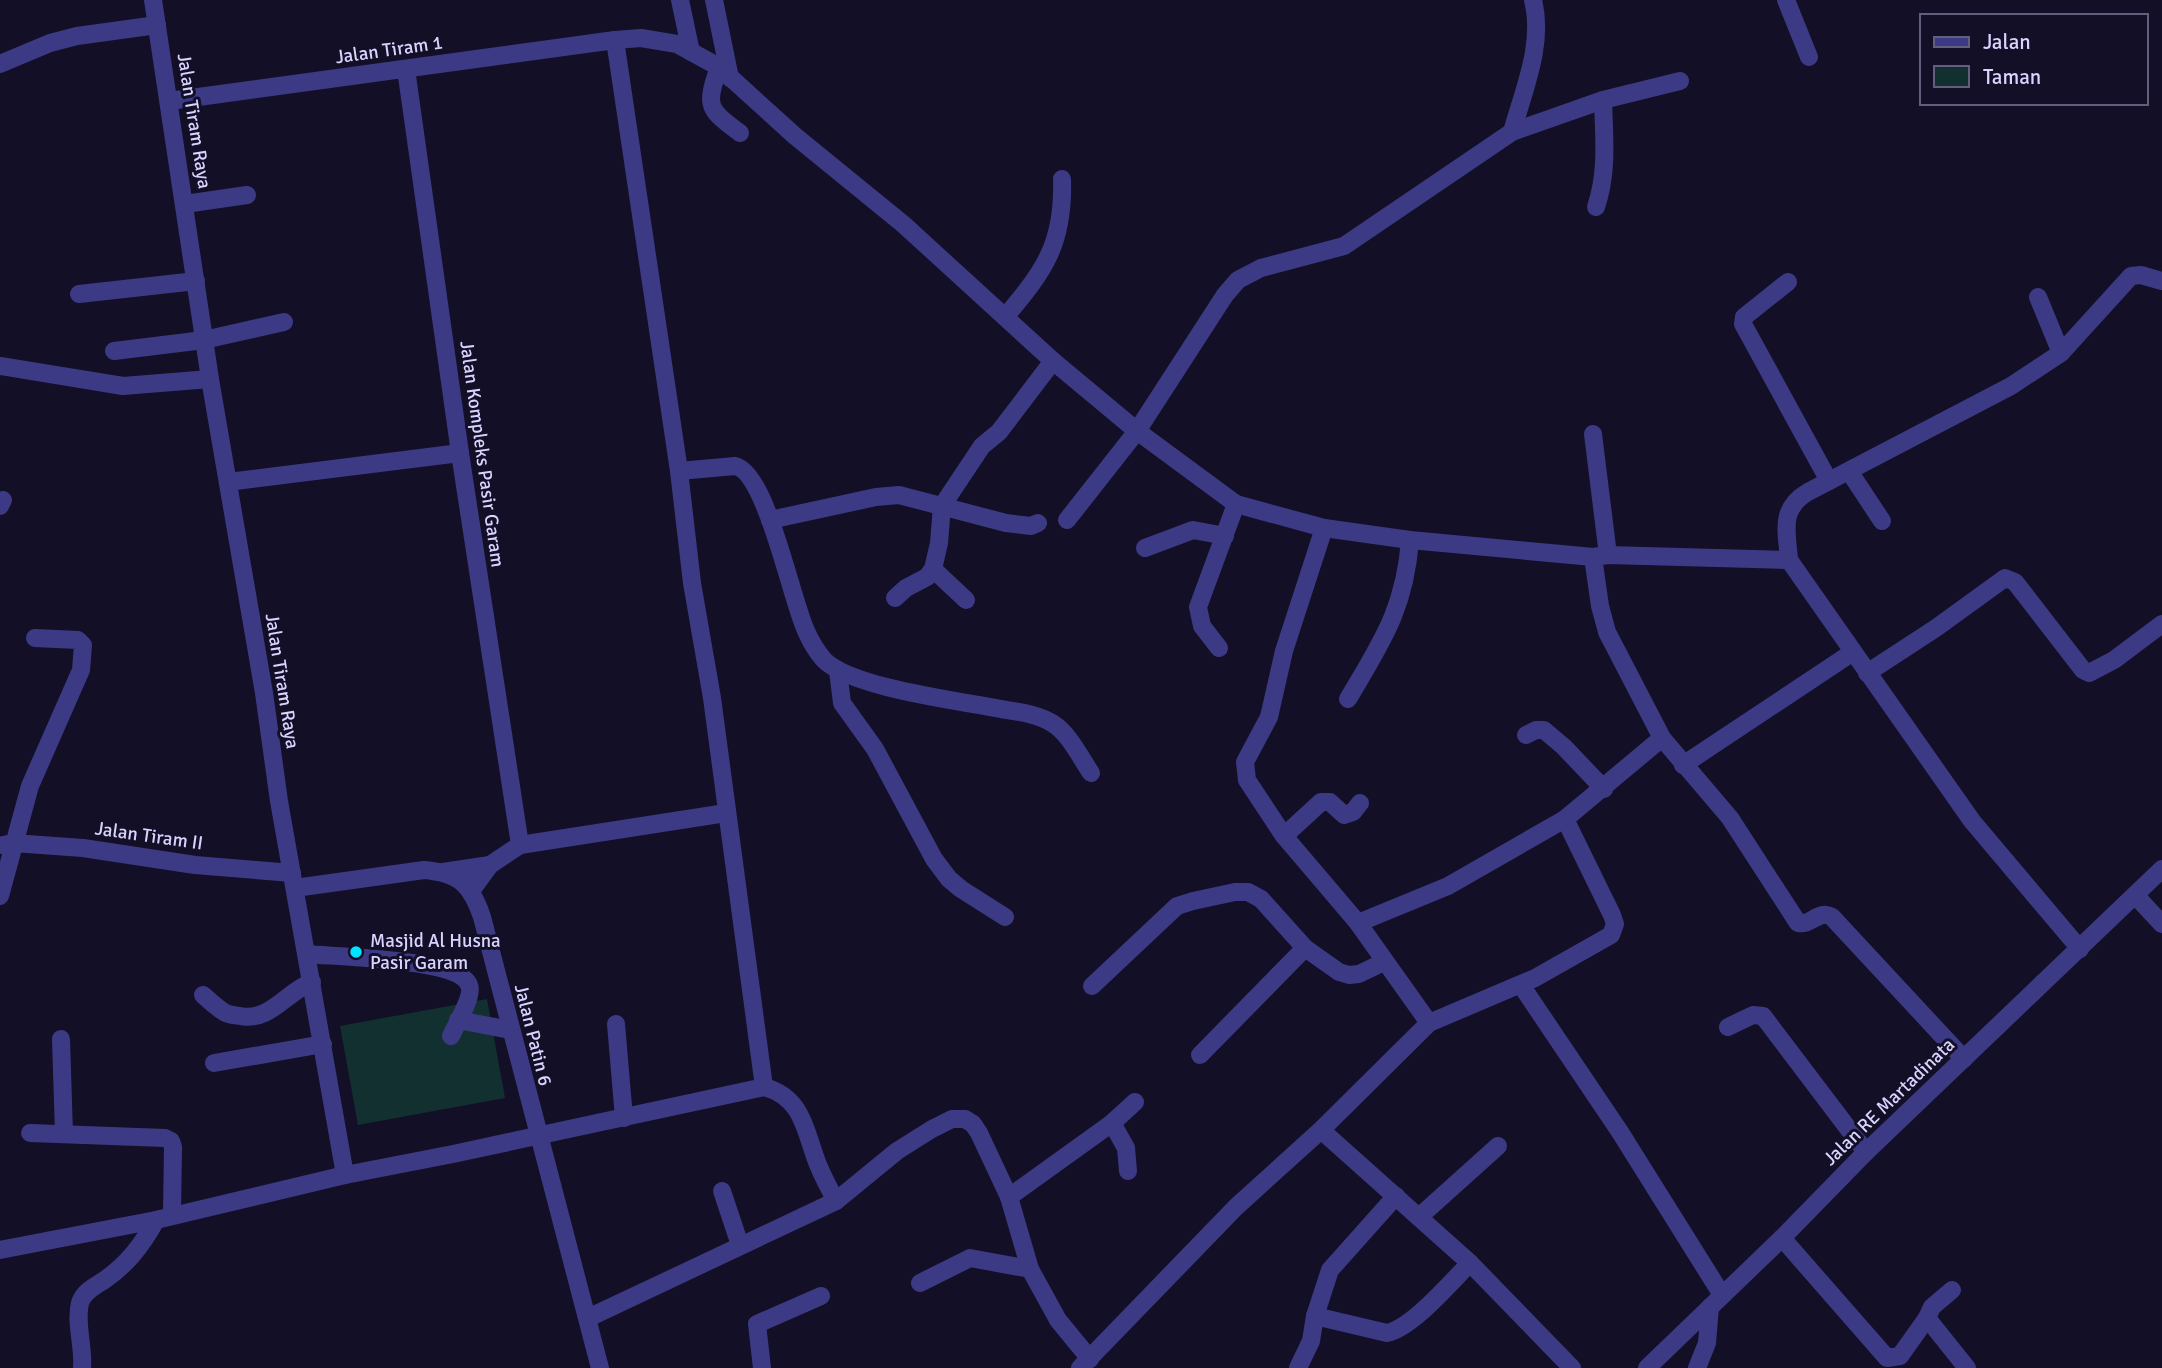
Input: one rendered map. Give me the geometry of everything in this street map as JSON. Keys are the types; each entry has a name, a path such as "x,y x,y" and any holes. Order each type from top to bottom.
{"street":[{"name":"Jalan Tiram Raya","path":"153,0 210,379 345,1175"},
{"path":"680,0 691,52"},
{"path":"715,0 724,73 711,95 712,107 716,115 740,133"},
{"path":"1512,132 1536,44 1533,0"},
{"path":"1786,0 1810,57"},
{"path":"0,64 50,43 77,36 157,24"},
{"name":"Jalan Tiram 1","path":"169,101 615,40 641,38 663,41 691,52 724,73 795,136 903,223 1053,360 1137,431 1236,504"},
{"path":"615,40 679,471 692,583 712,698 764,1087"},
{"name":"Jalan Kompleks Pasir Garam","path":"406,69 460,453 520,845"},
{"path":"1067,520 1137,431 1225,295 1238,280 1261,268 1344,246 1512,132 1603,100 1680,81"},
{"path":"1596,207 1605,165 1603,100"},
{"path":"1005,317 1035,281 1055,243 1063,209 1062,179"},
{"path":"185,204 247,195"},
{"path":"2080,949 1972,821 1789,561 1786,521 1788,511 1799,497 2011,386 2061,353 2127,278 2141,275 2162,281"},
{"path":"79,294 196,281"},
{"path":"1788,282 1744,317 1743,324 1829,481"},
{"path":"2038,297 2061,353"},
{"path":"114,351 204,341 284,322"},
{"path":"895,598 906,588 927,577 933,569 939,543 942,506 982,446 999,432 1053,360"},
{"path":"0,366 123,386 210,379"},
{"path":"1593,434 1600,606 1607,632 1662,738 1730,818 1798,923 1808,923 1821,914 1832,917 1964,1059"},
{"path":"228,482 460,453"},
{"path":"679,471 740,467 752,480 770,520 806,633 824,659 838,671 883,686 1036,716 1062,730 1091,773"},
{"path":"1849,471 1882,521"},
{"path":"770,520 899,495 1006,523 1031,526 1038,523"},
{"path":"1219,648 1202,626 1198,607 1236,504 1324,527 1410,540 1600,556 1789,561"},
{"path":"1324,527 1284,651 1269,717 1245,762 1247,779 1284,836 1358,923 1429,1023"},
{"path":"1145,548 1193,530 1225,536"},
{"path":"1348,699 1390,628 1402,595 1410,540"},
{"path":"933,569 966,600"},
{"path":"1867,673 2005,578 2015,582 2083,670 2089,673 2114,660 2162,624"},
{"path":"0,896 6,845 81,670 84,654 83,645 78,640 35,638"},
{"path":"1683,765 1853,652"},
{"path":"838,671 842,703 875,749 934,859 949,879 961,889 1005,917"},
{"path":"1526,735 1544,730 1604,789"},
{"path":"1358,923 1448,886 1565,819 1662,738"},
{"path":"1284,836 1321,802 1330,802 1344,815 1353,813 1360,803"},
{"path":"443,872 459,878 471,891 490,865 520,845 726,813"},
{"path":"588,1318 836,1201 897,1151 952,1119 965,1119 973,1124 1009,1197 1030,1269 1085,1364 1236,1207 1321,1130 1429,1023 1521,985 1611,935 1614,929 1612,915 1565,819"},
{"name":"Jalan Tiram II","path":"6,845 83,848 293,880"},
{"path":"293,880 424,870 443,872 490,865"},
{"name":"Jalan RE Martadinata","path":"1647,1368 1782,1238 1866,1152 2162,869"},
{"name":"Jalan Patin 6","path":"471,891 482,917 600,1368"},
{"path":"1092,986 1177,906 1236,892 1248,892 1261,899 1305,948 1339,972 1359,974 1384,962"},
{"path":"2135,895 2162,924"},
{"path":"1200,1055 1305,948"},
{"path":"307,954 423,963 463,978 469,984 471,993 455,1028 510,1030"},
{"path":"203,995 225,1013 248,1018 258,1017 268,1013 298,988 312,982"},
{"path":"1521,985 1620,1132 1716,1301 1707,1343 1697,1368"},
{"path":"1728,1027 1753,1015 1763,1016 1866,1152"},
{"path":"616,1024 624,1118"},
{"path":"61,1039 64,1134"},
{"path":"214,1063 323,1044"},
{"path":"0,1251 764,1087 783,1094 794,1105 805,1124 818,1166 836,1201"},
{"path":"1009,1197 1112,1123 1135,1102"},
{"path":"1112,1123 1126,1148 1128,1171"},
{"path":"1321,1130 1470,1263 1572,1368"},
{"path":"30,1133 157,1136 171,1141 173,1147 164,1217 119,1270 89,1290 81,1299 79,1312 82,1368"},
{"path":"1419,1217 1498,1146"},
{"path":"722,1191 740,1245"},
{"path":"1298,1368 1311,1341 1315,1316 1330,1270 1396,1196"},
{"path":"1782,1238 1887,1358 1900,1356 1932,1307 1952,1290"},
{"path":"920,1283 970,1258 1030,1269"},
{"path":"1315,1316 1387,1333 1400,1330 1470,1263"},
{"path":"762,1368 757,1324 821,1296"},
{"path":"1927,1318 1968,1368"}],"green space":[{"path":"487,999 505,1098 358,1125 340,1026"}],"place":[{"name":"Masjid Al Husna Pasir Garam","path":"356,952"}]}
